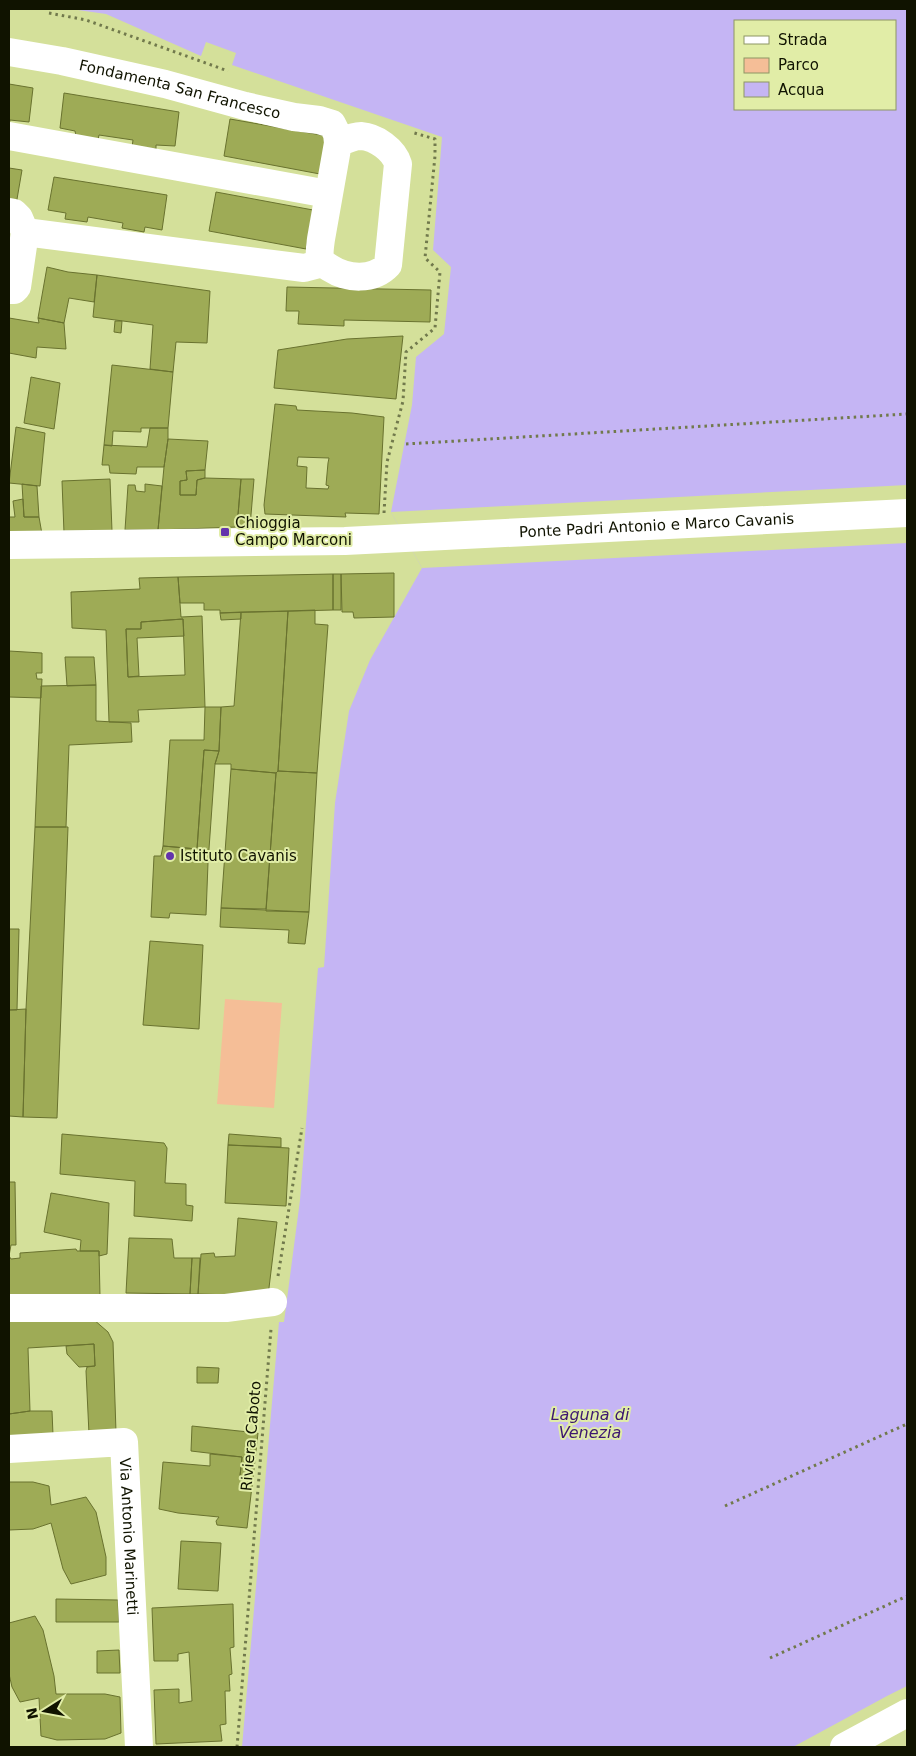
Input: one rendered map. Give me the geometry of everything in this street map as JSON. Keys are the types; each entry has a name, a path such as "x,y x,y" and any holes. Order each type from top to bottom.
{"street":[{"name":"Fondamenta San Francesco","path":"9,52 62,61 164,84 245,106 294,117 319,120 332,124 337,134 338,143"},
{"path":"9,136 328,194"},
{"path":"352,137 368,138 390,149 396,156 398,164 388,264 383,270 362,277 337,272 323,263 320,256 328,194 338,143 352,137"},
{"path":"9,290 14,290 17,287 17,222 304,268 323,263"},
{"name":"Ponte Padri Antonio e Marco Cavanis","path":"9,545 346,541 907,513"},
{"path":"9,1308 226,1308 273,1302"},
{"name":"Via Antonio Marinetti","path":"9,1449 124,1442 138,1747"},
{"path":"844,1747 907,1713"}],"path":[{"path":"49,13 86,20 231,72"},
{"path":"406,444 907,414"},
{"name":"Riviera Caboto","path":"237,1747 273,1302 302,1128"},
{"path":"725,1506 907,1424"},
{"path":"770,1658 907,1596"}],"green space":[{"path":"225,999 282,1003 274,1108 217,1104"}],"water":[{"name":"Laguna di Venezia","path":"71,9 907,9 907,1747 242,1747 279,1322 284,1322 300,1200 318,968 324,967 335,803 349,711 370,660 422,568 391,512 412,405 416,357 444,334 451,267 433,250 442,137 232,65 236,53 206,42 201,56 106,14"}],"pier":[{"path":"907,485 907,543 422,568 391,512"},
{"path":"907,1686 907,1747 793,1747 887,1696"}],"building":[{"path":"9,84 33,88 29,122 10,120 9,125"},
{"path":"64,93 179,112 175,146 156,145 156,149 132,147 133,140 99,135 98,140 76,136 75,131 60,128"},
{"path":"230,119 327,136 320,174 224,156"},
{"path":"9,168 22,170 16,205 9,204"},
{"path":"54,177 167,195 162,230 145,227 144,232 122,228 123,223 88,217 87,222 65,219 66,213 48,210"},
{"path":"216,192 313,210 306,249 209,231"},
{"path":"47,267 68,272 97,275 94,302 69,298 64,323 38,318"},
{"path":"97,275 210,291 207,343 176,342 173,372 150,369 153,325 93,317"},
{"path":"287,287 431,290 430,322 344,320 344,326 298,324 299,311 286,311"},
{"path":"9,318 39,323 38,318 64,323 66,349 37,347 36,358 9,353"},
{"path":"115,321 122,321 121,333 114,332"},
{"path":"403,336 396,399 274,388 278,350 347,339"},
{"path":"112,365 173,372 168,428 141,428 141,432 113,431 112,446 104,445"},
{"path":"31,377 60,383 54,429 24,423"},
{"path":"275,404 296,406 297,410 384,417 379,514 345,513 346,517 265,514 264,505","holes":["298,457 329,458 326,485 329,486 328,489 306,488 307,467 297,466"]},
{"path":"16,427 45,433 40,486 9,483"},
{"path":"150,428 168,428 164,467 137,467 136,474 110,473 109,465 102,465 104,445 147,447"},
{"path":"168,439 208,441 205,470 186,471 187,480 180,481 180,495 196,495 197,480 205,478 241,479 237,527 158,530"},
{"path":"205,470 205,478 197,480 196,495 180,495 180,481 187,480 186,471"},
{"path":"110,479 112,531 64,533 62,481"},
{"path":"241,479 254,479 250,527 237,527"},
{"path":"22,484 37,486 39,517 24,517"},
{"path":"145,484 162,486 158,530 125,530 128,485 135,485 136,491 145,492"},
{"path":"23,499 24,517 39,517 42,534 9,534 9,517 15,517 13,501"},
{"path":"394,573 394,617 354,618 353,612 342,612 341,574"},
{"path":"333,574 333,610 220,613 220,610 204,610 204,603 180,603 178,577"},
{"path":"333,574 341,574 341,610 333,610"},
{"path":"178,577 181,617 202,616 205,707 138,710 139,722 109,722 106,630 72,628 71,592 140,589 139,578","holes":["183,619 185,675 128,677 126,629 141,629 141,622"]},
{"path":"315,610 315,624 328,625 317,773 278,771 288,611"},
{"path":"288,611 278,771 276,773 231,769 231,764 215,764 219,751 221,707 234,706 241,612"},
{"path":"241,612 241,619 221,620 220,613"},
{"path":"183,619 184,636 137,638 139,676 128,677 126,629 141,629 141,622"},
{"path":"9,651 42,653 42,673 36,673 37,679 42,679 41,698 9,697"},
{"path":"65,657 94,657 96,685 67,686"},
{"path":"96,685 96,721 131,723 132,742 69,745 66,827 35,827 41,686"},
{"path":"205,707 221,707 219,751 204,750 197,849 163,846 170,740 204,740"},
{"path":"204,750 219,751 215,764 206,915 170,913 169,918 151,917 154,856 161,856 163,846 197,849"},
{"path":"231,769 276,773 266,909 221,908"},
{"path":"278,771 317,773 309,912 266,911 276,773"},
{"path":"35,827 68,827 57,1118 23,1117"},
{"path":"221,908 309,912 305,944 288,943 289,930 220,927"},
{"path":"9,929 19,929 17,1010 9,1010"},
{"path":"150,941 203,945 199,1029 143,1025"},
{"path":"26,1009 23,1117 9,1116 9,1010"},
{"path":"62,1134 164,1143 167,1148 165,1183 186,1184 186,1205 193,1206 192,1221 134,1216 135,1181 60,1174"},
{"path":"229,1134 281,1138 281,1147 228,1145"},
{"path":"228,1145 289,1148 286,1206 225,1203"},
{"path":"9,1182 15,1182 16,1245 11,1245 9,1256"},
{"path":"51,1193 109,1203 107,1254 99,1256 99,1251 80,1251 81,1240 44,1232"},
{"path":"238,1218 277,1222 268,1296 198,1294 201,1254 214,1253 215,1257 235,1256"},
{"path":"129,1238 172,1239 174,1258 192,1258 190,1294 126,1293"},
{"path":"76,1249 77,1251 99,1251 100,1296 9,1298 9,1256 11,1259 20,1258 20,1253"},
{"path":"192,1258 200,1258 198,1294 190,1294"},
{"path":"93,1319 108,1332 113,1342 116,1432 89,1434 86,1371 87,1367 95,1366 94,1344 28,1348 30,1411 9,1414 9,1321"},
{"path":"94,1344 95,1366 79,1367 67,1354 66,1346"},
{"path":"197,1367 219,1368 218,1383 197,1383"},
{"path":"30,1411 52,1411 53,1435 9,1436 9,1414"},
{"path":"192,1426 258,1433 253,1478 240,1476 242,1457 191,1451"},
{"path":"210,1454 242,1457 240,1476 253,1478 247,1528 217,1525 216,1521 219,1517 159,1509 163,1462 210,1466"},
{"path":"9,1482 33,1482 49,1486 51,1505 86,1497 96,1512 106,1557 106,1575 71,1584 63,1569 51,1523 33,1529 9,1530"},
{"path":"181,1541 221,1543 218,1591 178,1589"},
{"path":"56,1599 118,1600 119,1622 56,1622"},
{"path":"233,1604 234,1647 230,1648 232,1674 229,1675 230,1691 225,1691 226,1724 220,1725 222,1741 156,1744 154,1690 179,1689 179,1703 192,1701 189,1652 178,1654 178,1661 154,1661 152,1608"},
{"path":"35,1616 43,1630 54,1676 56,1694 105,1694 120,1697 121,1733 105,1739 57,1740 41,1736 39,1698 20,1702 12,1687 9,1674 9,1623"},
{"path":"119,1650 120,1673 97,1673 97,1651"}],"place":[{"name":"Chioggia Campo Marconi","path":"225,532"},
{"name":"Istituto Cavanis","path":"170,856"}]}
